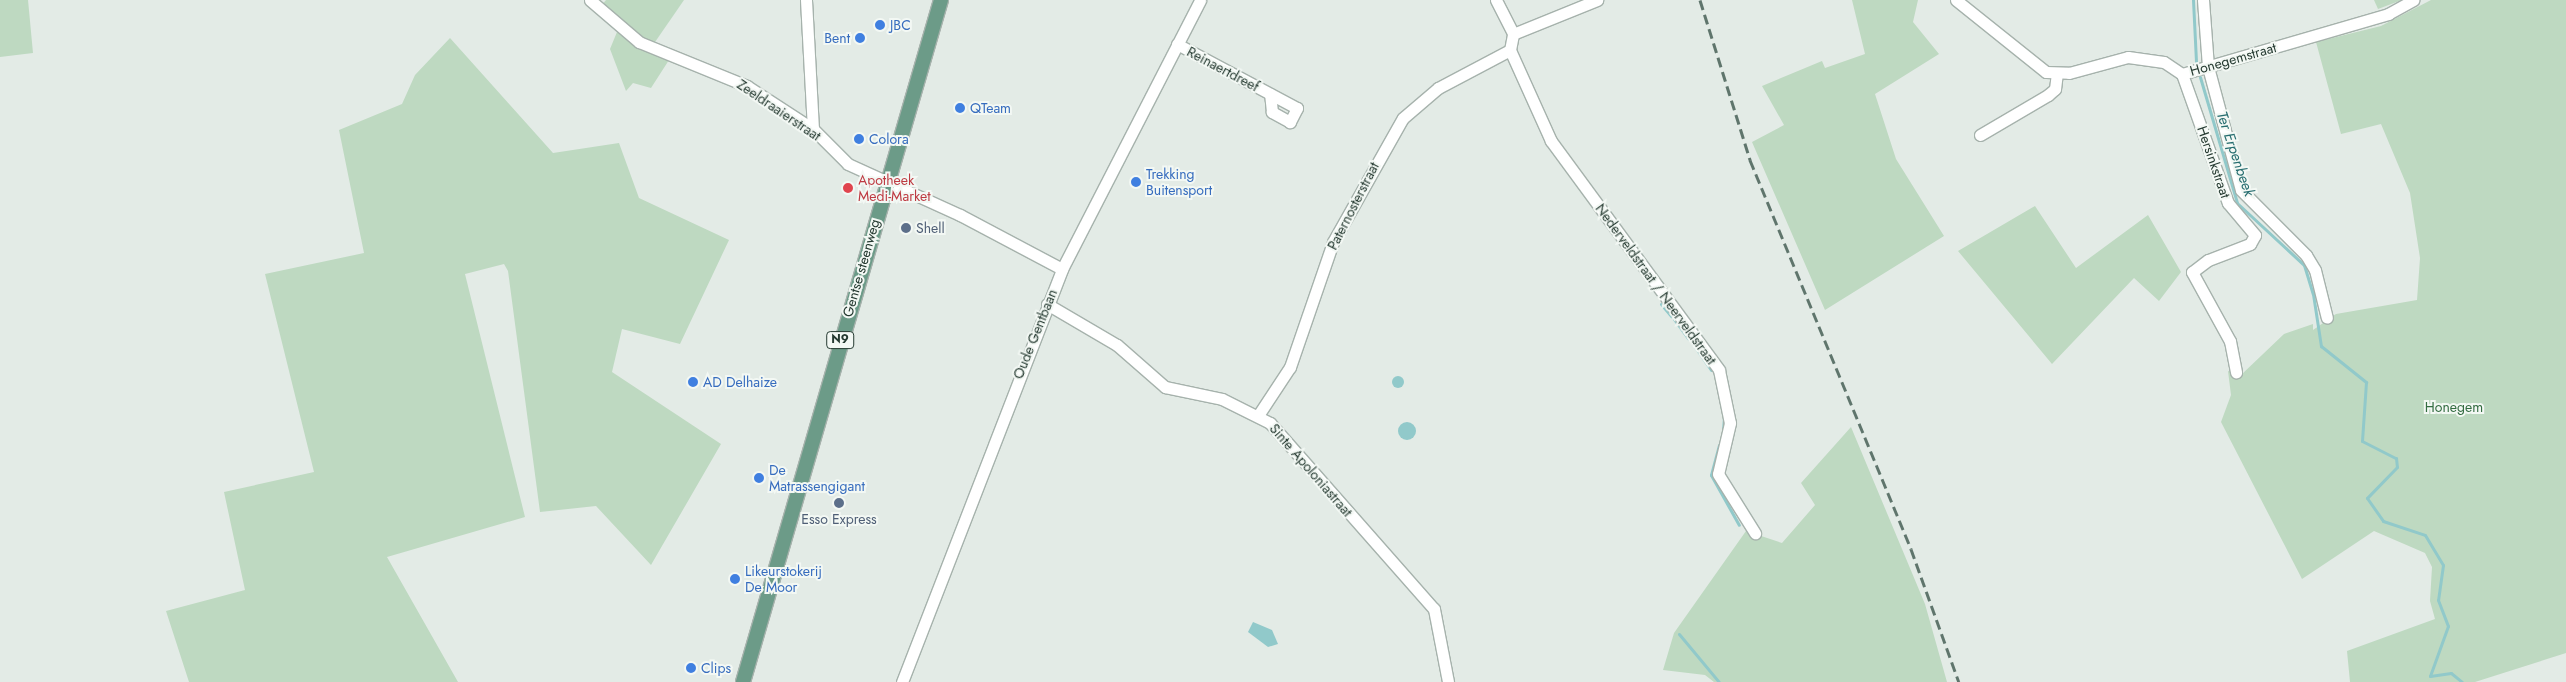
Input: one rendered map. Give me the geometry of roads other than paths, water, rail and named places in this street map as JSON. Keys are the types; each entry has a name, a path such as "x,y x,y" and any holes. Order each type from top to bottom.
{"main road":[{"name":"Gentse steenweg","path":"743,682 885,184 941,0"}],"street":[{"name":"Zeeldraaierstraat","path":"590,0 639,42 747,86 813,130 848,164 885,184"},
{"path":"806,0 813,130"},
{"name":"Oude Gentbaan","path":"902,682 1062,269 1200,0"},
{"path":"1496,0 1513,34 1510,50"},
{"path":"1513,34 1597,0"},
{"path":"1956,0 2035,66 2057,73 2055,89 2048,95 1980,135"},
{"path":"2203,0 2208,67 2241,190 2306,255 2315,270 2327,318"},
{"name":"Honegemstraat","path":"2057,73 2128,57 2164,62 2182,74 2388,14 2413,0"},
{"name":"Reinaertdreef","path":"1177,44 1270,94"},
{"name":"Nederveldstraat / Neerveldstraat","path":"1510,50 1541,124 1565,160 1719,370 1730,423 1718,474 1752,529"},
{"name":"Paternosterstraat","path":"1260,414 1290,367 1333,242 1404,118 1438,88 1510,50"},
{"name":"Hersinkstraat","path":"2182,74 2228,204 2255,235 2250,244 2208,260 2192,272 2230,341 2236,372"},
{"path":"885,184 960,215 1062,269"},
{"name":"Sinte Apoloniastraat","path":"1047,304 1117,346 1170,390 1211,396 1260,414 1434,609 1448,682"}],"water":[{"path":"1400,376 1403,377 1403,387 1396,388 1393,387 1392,380 1393,377"},
{"path":"1407,422 1413,425 1416,431 1413,437 1407,440 1401,437 1398,431 1401,425"},
{"path":"1253,622 1272,630 1278,644 1268,647 1248,632"}],"waterway":[{"name":"Ter Erpenbeek","path":"2193,0 2196,62"},
{"name":"Ter Erpenbeek","path":"2200,77 2237,203 2304,265 2313,294 2321,346 2366,382 2362,441 2396,458 2397,467 2367,498 2383,521 2425,535 2443,565 2438,600 2448,626 2430,676 2451,673 2462,682"},
{"path":"1661,304 1671,316"},
{"path":"1674,319 1688,338"},
{"path":"1695,347 1711,370"},
{"path":"1723,431 1724,415"},
{"path":"1719,445 1711,475 1739,525"},
{"path":"1679,634 1719,682"}],"railway":[{"path":"1700,0 1750,160 1911,549 1959,682"}],"place":[{"name":"JBC","path":"880,25"},
{"name":"Bent","path":"860,38"},
{"name":"QTeam","path":"960,108"},
{"name":"Colora","path":"859,139"},
{"name":"Trekking Buitensport","path":"1136,182"},
{"name":"Apotheek Medi-Market","path":"848,188"},
{"name":"Shell","path":"906,228"},
{"name":"AD Delhaize","path":"693,382"},
{"name":"De Matrassengigant","path":"759,478"},
{"name":"Esso Express","path":"839,503"},
{"name":"Likeurstokerij De Moor","path":"735,579"},
{"name":"Clips","path":"691,668"}],"park label":[{"name":"Honegem","path":"2454,407"}]}
